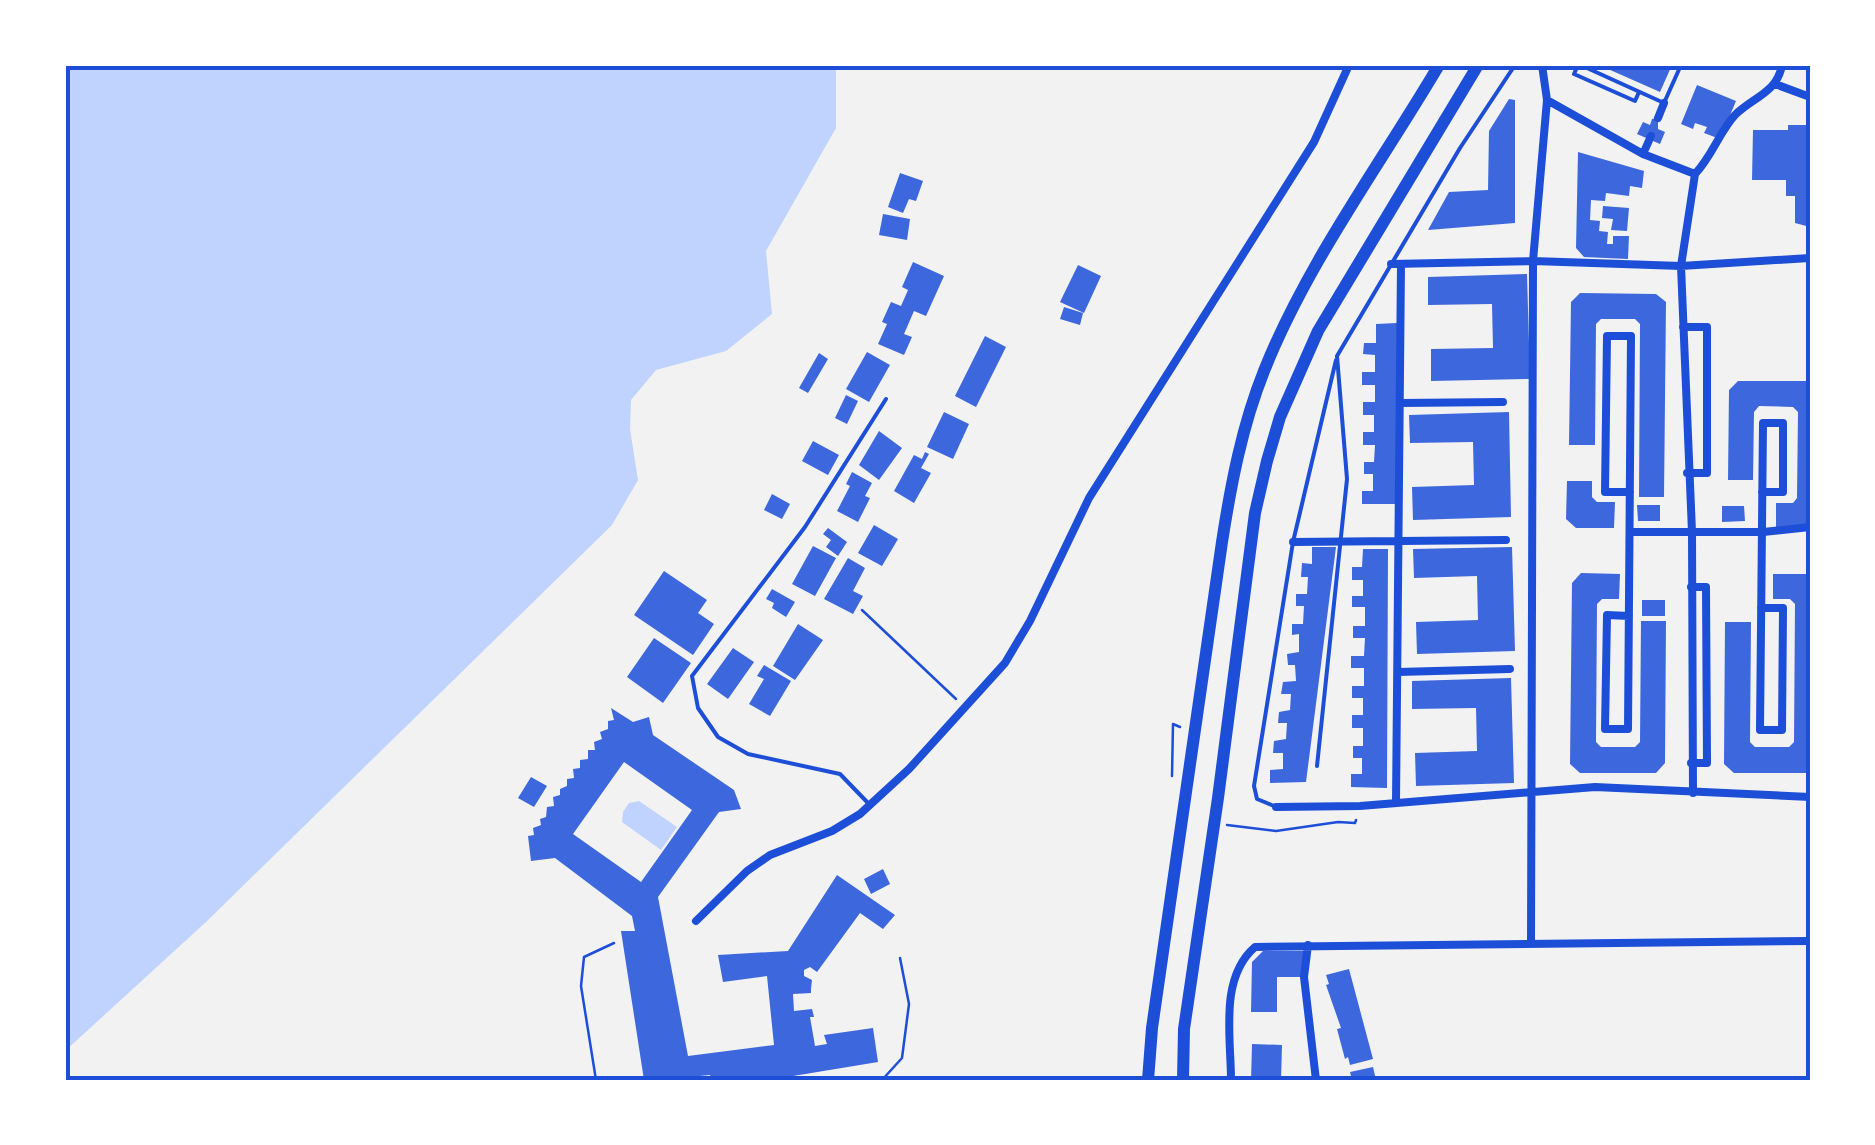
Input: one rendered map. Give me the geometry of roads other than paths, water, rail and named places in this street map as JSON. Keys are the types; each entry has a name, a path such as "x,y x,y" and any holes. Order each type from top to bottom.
{"highway":[{"path":"1148,1080 1222,542 1230,491 1252,406 1289,316 1440,65"},
{"path":"1183,1080 1184,1029 1254,513 1266,460 1293,384 1318,331 1478,65"}],"street":[{"path":"696,921 747,870 770,855 832,831 870,805 995,676 1022,636 1089,498 1314,142 1350,65"},
{"path":"1531,944 1533,261 1547,100 1542,65"},
{"path":"1693,793 1692,532 1681,266 1695,174 1710,158 1734,116 1775,84 1782,65"},
{"path":"1775,84 1810,97"},
{"path":"1547,100 1643,154 1695,174"},
{"path":"1658,118 1664,103"},
{"path":"1643,154 1650,136"},
{"path":"1396,802 1400,403 1396,264 1533,261 1681,266 1810,258"},
{"path":"1683,327 1708,326 1707,472 1687,473"},
{"path":"1628,616 1607,616 1605,729 1628,729 1628,616 1630,532 1631,336 1606,336 1605,492 1630,492"},
{"path":"1400,403 1503,402"},
{"path":"1761,608 1783,608 1782,730 1760,730 1761,608 1763,532 1762,492 1763,423 1783,422 1783,492 1762,492"},
{"path":"1630,532 1763,532 1810,527"},
{"path":"1293,542 1506,540"},
{"path":"1691,587 1706,586 1707,743 1707,763 1691,763"},
{"path":"1398,672 1510,669"},
{"path":"1276,807 1360,806 1595,787 1810,798"},
{"path":"1231,1080 1232,978 1240,960 1255,948 1810,941"},
{"path":"1308,945 1304,977 1316,1080"}],"lane":[{"path":"1276,807 1257,799 1254,786 1293,542 1337,356 1396,264 1460,148 1515,65"},
{"path":"1578,65 1574,74 1635,102 1640,92"},
{"path":"1588,65 1587,68 1664,103 1682,65"},
{"path":"1317,766 1347,478 1337,356"},
{"path":"870,805 840,774 748,754 718,737 698,708 692,676 804,527 886,400"}],"water":[{"path":"65,65 836,65 836,128 766,251 772,314 726,351 656,370 631,400 630,429 638,480 612,525 206,922 65,1051"},
{"path":"639,801 677,827 661,850 622,822 629,803"}]}
